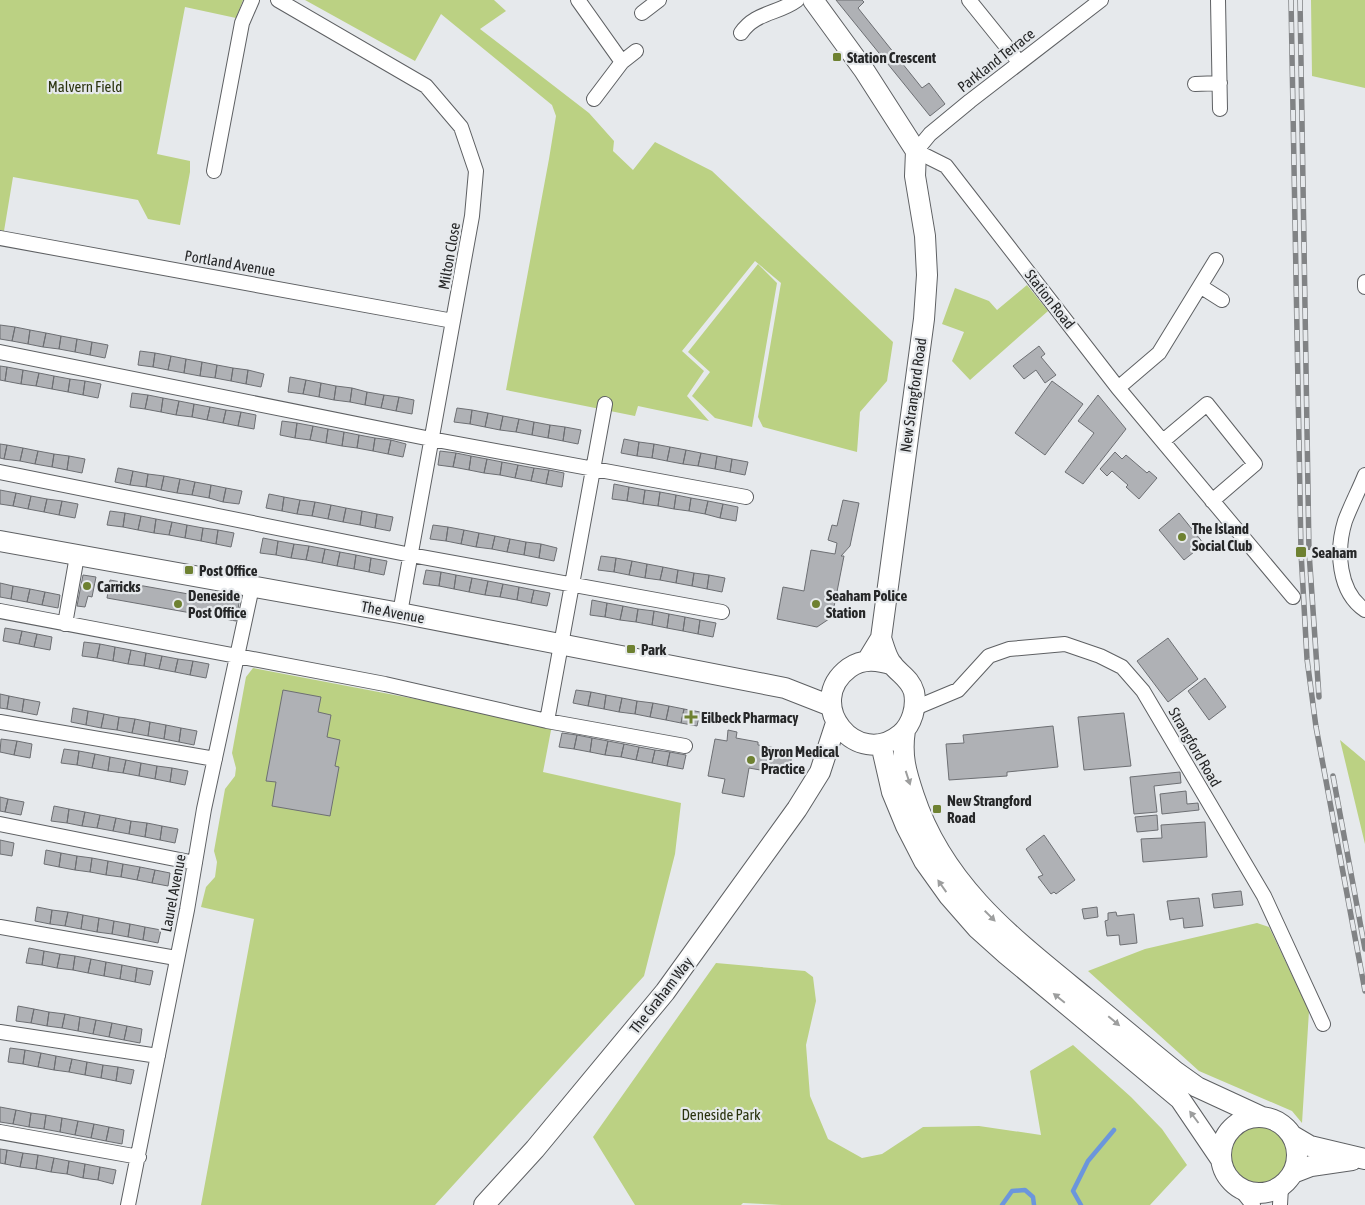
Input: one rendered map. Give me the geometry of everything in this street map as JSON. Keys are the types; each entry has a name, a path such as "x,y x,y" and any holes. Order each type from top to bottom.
{"main road":[{"path":"813,0 864,70 916,151"},
{"name":"New Strangford Road","path":"867,661 881,638 924,319 927,275 925,236 915,176 916,151"},
{"name":"The Avenue","path":"0,540 76,556 400,613 561,646 785,688 835,684"},
{"name":"New Strangford Road","path":"881,638 892,665"},
{"path":"867,661 880,661 892,665 905,675 912,688 915,708 912,720 905,730 895,738 881,744 866,744 853,740 834,715 835,684 842,673 854,665 867,661"},
{"name":"The Avenue","path":"785,688 834,715"},
{"name":"The Graham Way","path":"820,772 834,715"},
{"path":"905,730 902,751 918,808 944,859 971,897 1018,943 1176,1072 1197,1087 1285,1126 1293,1136 1297,1148 1297,1161 1285,1188"},
{"name":"The Graham Way","path":"484,1205 535,1150 665,992 797,809 820,772 853,740"},
{"path":"881,744 892,792 906,826 924,860 949,896 976,928 1180,1099 1220,1158 1227,1176 1247,1197 1285,1188 1311,1166 1363,1159"},
{"path":"1220,1158 1222,1144 1227,1133 1243,1121 1262,1117"},
{"path":"1293,1136 1310,1146 1363,1159"}],"street":[{"path":"214,171 242,23 252,0"},
{"name":"Milton Close","path":"278,0 426,86 461,127 476,171 472,216 400,613"},
{"path":"578,0 622,62"},
{"path":"642,14 659,0"},
{"path":"742,33 753,19 785,9 797,0"},
{"path":"969,0 1019,62"},
{"name":"Parkland Terrace","path":"916,151 930,134 1019,62 1101,0"},
{"path":"1218,0 1220,109"},
{"path":"594,99 622,62 636,51"},
{"path":"1195,84 1220,83"},
{"name":"Station Road","path":"916,151 946,166 1118,388 1293,597"},
{"name":"Portland Avenue","path":"0,238 453,321"},
{"path":"1118,388 1159,353 1216,260"},
{"path":"1365,282 1365,287"},
{"path":"1200,286 1222,300"},
{"path":"0,352 432,439 746,497"},
{"path":"547,721 605,404"},
{"path":"1162,441 1207,404 1255,464 1212,501"},
{"path":"0,472 412,555 722,612"},
{"path":"1365,474 1345,523 1342,552 1346,588 1357,604 1365,610"},
{"path":"65,624 76,556"},
{"name":"Laurel Avenue","path":"128,1205 139,1157 215,759 252,587"},
{"path":"0,611 238,655 385,684 547,721 685,746"},
{"name":"Strangford Road","path":"915,708 946,696 967,681 989,656 1009,649 1065,644 1100,656 1122,667 1143,691 1264,896 1323,1024"},
{"path":"912,688 923,693 946,696"},
{"path":"0,722 215,759"},
{"path":"0,824 195,863"},
{"path":"0,927 176,958"},
{"path":"0,1032 158,1056"},
{"path":"0,1132 139,1157"}],"green space":[{"name":"Malvern Field","path":"0,0 243,0 236,18 185,7 157,154 190,161 190,172 180,225 148,219 138,200 13,177 4,231 0,230"},
{"path":"305,0 494,0 506,11 480,29 589,113 614,141 613,151 633,170 655,142 712,171 893,342 887,381 860,412 857,452 763,427 758,417 781,283 755,261 682,351 704,371 687,396 709,421 638,406 635,416 506,390 556,116 552,105 441,14 415,61"},
{"path":"1311,0 1365,0 1365,88 1312,76"},
{"path":"758,264 777,283 752,427 715,418 692,396 710,372 688,352"},
{"path":"1027,285 1048,311 970,380 952,361 964,332 942,324 955,288 989,301 997,310"},
{"path":"253,668 552,725 543,772 681,803 675,854 644,976 435,1205 201,1205 254,919 201,907 206,887 215,877 217,862 214,851 225,789 235,776 236,768 232,753 246,677"},
{"path":"1340,740 1365,761 1365,844"},
{"path":"1257,923 1269,927 1309,1011 1302,1123 1292,1111 1199,1071 1088,971 1145,949"},
{"name":"Deneside Park","path":"716,963 805,971 813,977 816,1001 806,1045 810,1096 828,1139 862,1158 882,1154 923,1127 979,1126 1041,1135 1030,1071 1073,1045 1131,1097 1162,1129 1187,1165 1150,1205 782,1205 743,1203 741,1205 635,1205 593,1137"},
{"path":"1259,1124 1275,1129 1280,1133 1284,1138 1289,1154 1284,1170 1280,1175 1275,1179 1259,1184 1243,1179 1238,1175 1234,1170 1229,1154 1234,1138 1238,1133 1243,1129"}],"building":[{"path":"836,0 862,0 864,2 858,8 922,88 929,83 945,104 930,116"},
{"path":"0,325 15,327 12,341 0,339"},
{"path":"15,327 30,330 28,344 12,341"},
{"path":"30,330 46,333 43,347 28,344"},
{"path":"46,333 61,336 59,349 43,347"},
{"path":"61,336 77,339 75,352 59,349"},
{"path":"77,339 92,342 90,355 75,352"},
{"path":"92,342 108,345 105,358 90,355"},
{"path":"1039,346 1045,354 1041,357 1056,375 1045,383 1036,370 1024,379 1013,366"},
{"path":"140,351 155,353 153,367 138,365"},
{"path":"155,353 171,356 168,370 153,367"},
{"path":"171,356 186,359 184,373 168,370"},
{"path":"186,359 202,362 200,376 184,373"},
{"path":"202,362 217,365 215,378 200,376"},
{"path":"217,365 233,368 231,381 215,378"},
{"path":"0,366 7,367 5,381 0,380"},
{"path":"7,367 23,370 21,384 5,381"},
{"path":"233,368 248,370 246,384 231,381"},
{"path":"23,370 39,373 36,386 21,384"},
{"path":"248,370 264,374 261,387 246,384"},
{"path":"39,373 54,376 52,389 36,386"},
{"path":"54,376 70,379 68,392 52,389"},
{"path":"290,377 306,380 303,394 288,392"},
{"path":"70,379 85,381 83,395 68,392"},
{"path":"306,380 321,383 319,397 303,394"},
{"path":"85,381 101,384 98,398 83,395"},
{"path":"1052,381 1083,404 1045,455 1015,433"},
{"path":"321,383 336,386 334,400 319,397"},
{"path":"336,386 352,388 350,402 334,400"},
{"path":"352,388 367,392 365,405 350,402"},
{"path":"367,392 384,395 381,408 365,405"},
{"path":"132,393 148,395 145,409 130,407"},
{"path":"148,395 163,398 161,412 145,409"},
{"path":"384,395 399,397 396,411 381,408"},
{"path":"1098,395 1126,429 1083,484 1065,472 1094,433 1078,421"},
{"path":"399,397 414,400 412,414 396,411"},
{"path":"163,398 179,401 176,415 161,412"},
{"path":"179,401 194,404 192,417 176,415"},
{"path":"194,404 210,407 207,420 192,417"},
{"path":"210,407 226,410 223,423 207,420"},
{"path":"457,408 472,410 470,424 454,422"},
{"path":"226,410 241,412 238,426 223,423"},
{"path":"472,410 488,413 485,427 470,424"},
{"path":"241,412 256,415 254,429 238,426"},
{"path":"488,413 503,416 500,430 485,427"},
{"path":"503,416 519,419 516,432 500,430"},
{"path":"519,419 534,422 532,435 516,432"},
{"path":"282,421 297,423 295,438 280,435"},
{"path":"534,422 550,425 548,438 532,435"},
{"path":"297,423 313,426 310,440 295,438"},
{"path":"550,425 565,427 563,441 548,438"},
{"path":"313,426 328,429 326,443 310,440"},
{"path":"565,427 581,430 578,444 563,441"},
{"path":"328,429 344,432 342,446 326,443"},
{"path":"344,432 359,435 357,448 342,446"},
{"path":"359,435 375,438 373,451 357,448"},
{"path":"375,438 391,440 388,454 373,451"},
{"path":"624,439 639,442 637,456 621,453"},
{"path":"391,440 406,444 403,457 388,454"},
{"path":"639,442 654,444 652,458 637,456"},
{"path":"0,444 7,445 4,459 0,458"},
{"path":"654,444 670,447 667,461 652,458"},
{"path":"7,445 23,448 20,461 4,459"},
{"path":"670,447 686,450 683,464 667,461"},
{"path":"23,448 38,451 35,464 20,461"},
{"path":"686,450 701,453 698,466 683,464"},
{"path":"38,451 54,454 52,467 35,464"},
{"path":"440,451 456,453 453,467 438,465"},
{"path":"1115,452 1122,459 1126,455 1147,473 1149,471 1157,478 1139,499 1126,487 1128,485 1112,471 1107,476 1100,469"},
{"path":"456,453 471,456 469,470 453,467"},
{"path":"701,453 717,456 715,469 698,466"},
{"path":"54,454 69,456 67,470 52,467"},
{"path":"69,456 85,459 82,473 67,470"},
{"path":"471,456 487,459 484,473 469,470"},
{"path":"717,456 732,459 730,472 715,469"},
{"path":"487,459 502,462 500,475 484,473"},
{"path":"732,459 748,462 745,475 730,472"},
{"path":"502,462 518,465 515,478 500,475"},
{"path":"518,465 534,468 531,481 515,478"},
{"path":"118,468 133,471 130,485 115,482"},
{"path":"534,468 549,470 546,484 531,481"},
{"path":"549,470 564,473 562,487 546,484"},
{"path":"133,471 148,474 146,487 130,485"},
{"path":"148,474 164,476 161,490 146,487"},
{"path":"164,476 180,479 177,493 161,490"},
{"path":"180,479 195,482 192,495 177,493"},
{"path":"195,482 211,485 209,498 192,495"},
{"path":"614,484 629,487 627,501 612,499"},
{"path":"211,485 226,488 223,502 209,498"},
{"path":"629,487 645,490 643,504 627,501"},
{"path":"226,488 242,491 239,504 223,502"},
{"path":"0,490 16,493 13,506 0,504"},
{"path":"645,490 660,492 658,506 643,504"},
{"path":"660,492 676,495 674,509 658,506"},
{"path":"16,493 31,496 28,509 13,506"},
{"path":"269,494 284,497 282,511 266,508"},
{"path":"676,495 691,498 689,511 674,509"},
{"path":"31,496 47,499 44,512 28,509"},
{"path":"284,497 300,500 297,514 282,511"},
{"path":"691,498 708,501 705,514 689,511"},
{"path":"47,499 62,501 59,515 44,512"},
{"path":"300,500 315,502 312,516 297,514"},
{"path":"843,500 859,503 850,546 841,556 844,556 832,617 817,627 777,619 783,587 804,591 811,550 835,554 837,543 828,540 832,525 837,526"},
{"path":"62,501 78,504 75,518 59,515"},
{"path":"708,501 723,504 720,518 705,514"},
{"path":"315,502 331,505 328,519 312,516"},
{"path":"723,504 738,507 736,521 720,518"},
{"path":"331,505 346,508 343,522 328,519"},
{"path":"346,508 362,511 360,525 343,522"},
{"path":"110,511 125,513 123,527 107,525"},
{"path":"362,511 377,514 375,528 360,525"},
{"path":"125,513 141,516 138,530 123,527"},
{"name":"The Island Social Club","path":"1179,513 1204,544 1184,560 1159,530"},
{"path":"377,514 393,517 390,531 375,528"},
{"path":"141,516 156,519 154,533 138,530"},
{"path":"156,519 172,522 169,535 154,533"},
{"path":"172,522 187,525 185,538 169,535"},
{"path":"187,525 203,528 201,541 185,538"},
{"path":"433,525 448,527 446,541 430,539"},
{"path":"448,527 464,530 461,544 446,541"},
{"path":"203,528 218,530 216,544 201,541"},
{"path":"218,530 234,533 231,547 216,544"},
{"path":"464,530 479,533 476,547 461,544"},
{"path":"479,533 495,536 492,549 476,547"},
{"path":"495,536 510,539 507,552 492,549"},
{"path":"263,538 278,541 276,555 260,553"},
{"path":"510,539 526,542 524,555 507,552"},
{"path":"278,541 294,544 291,558 276,555"},
{"path":"526,542 541,544 539,558 524,555"},
{"path":"294,544 309,546 306,560 291,558"},
{"path":"541,544 557,548 554,561 539,558"},
{"path":"309,546 325,549 322,563 306,560"},
{"path":"325,549 340,552 337,566 322,563"},
{"path":"340,552 356,555 354,569 337,566"},
{"path":"356,555 371,558 369,572 354,569"},
{"path":"601,556 616,558 614,572 598,570"},
{"path":"371,558 387,561 384,575 369,572"},
{"path":"616,558 632,561 629,575 614,572"},
{"path":"632,561 647,564 645,578 629,575"},
{"path":"647,564 663,567 660,580 645,578"},
{"path":"663,567 678,570 676,583 660,580"},
{"path":"426,570 441,572 439,586 423,584"},
{"path":"678,570 694,573 692,586 676,583"},
{"path":"441,572 456,575 454,589 439,586"},
{"path":"694,573 709,575 707,589 692,586"},
{"name":"Carricks","path":"83,575 96,577 92,597 88,596 85,607 77,606"},
{"path":"456,575 472,578 469,592 454,589"},
{"path":"709,575 725,578 722,592 707,589"},
{"path":"472,578 488,581 485,595 469,592"},
{"path":"110,580 239,603 236,621 107,598"},
{"path":"488,581 503,584 500,597 485,595"},
{"path":"0,583 13,586 11,599 0,597"},
{"path":"503,584 519,587 517,600 500,597"},
{"path":"13,586 30,589 27,602 11,599"},
{"path":"519,587 534,590 531,603 517,600"},
{"path":"30,589 45,592 42,605 27,602"},
{"path":"534,590 550,593 547,606 531,603"},
{"path":"45,592 60,595 58,608 42,605"},
{"path":"592,600 607,603 605,617 590,615"},
{"path":"607,603 623,606 620,620 605,617"},
{"path":"623,606 638,609 636,622 620,620"},
{"path":"638,609 654,611 652,625 636,622"},
{"path":"654,611 669,614 667,628 652,625"},
{"path":"669,614 685,617 683,631 667,628"},
{"path":"685,617 700,620 698,634 683,631"},
{"path":"700,620 716,623 713,637 698,634"},
{"path":"5,628 22,631 19,644 3,641"},
{"path":"22,631 37,634 34,647 19,644"},
{"path":"37,634 52,637 50,650 34,647"},
{"path":"1168,638 1198,679 1168,702 1137,661"},
{"path":"84,642 100,644 97,658 82,656"},
{"path":"100,644 115,647 113,661 97,658"},
{"path":"115,647 131,650 128,664 113,661"},
{"path":"131,650 146,653 144,666 128,664"},
{"path":"146,653 162,656 159,669 144,666"},
{"path":"162,656 178,659 175,672 159,669"},
{"path":"178,659 193,661 190,675 175,672"},
{"path":"193,661 209,664 206,678 190,675"},
{"path":"1205,678 1226,707 1209,720 1188,691"},
{"path":"283,690 321,697 318,712 331,715 327,737 340,740 335,766 339,767 330,816 272,806 276,782 266,781"},
{"path":"576,690 591,692 588,706 573,703"},
{"path":"591,692 606,695 604,709 588,706"},
{"path":"0,694 9,696 7,709 0,708"},
{"path":"606,695 622,698 619,712 604,709"},
{"path":"9,696 24,699 22,712 7,709"},
{"path":"622,698 637,701 635,714 619,712"},
{"path":"24,699 40,702 37,715 22,712"},
{"path":"637,701 653,703 650,717 635,714"},
{"path":"653,703 669,706 666,720 650,717"},
{"path":"669,706 684,709 681,723 666,720"},
{"path":"73,708 88,711 86,725 71,722"},
{"name":"Eilbeck Pharmacy","path":"684,709 700,712 697,726 681,723"},
{"path":"88,711 104,714 101,728 86,725"},
{"path":"1124,713 1131,766 1084,770 1078,717"},
{"path":"104,714 119,717 117,730 101,728"},
{"path":"119,717 135,719 132,733 117,730"},
{"path":"135,719 150,722 148,736 132,733"},
{"path":"150,722 166,725 164,739 148,736"},
{"path":"166,725 181,728 179,742 164,739"},
{"path":"1053,726 1058,767 1007,772 1007,776 949,780 946,744 964,743 963,735"},
{"path":"181,728 197,731 194,745 179,742"},
{"name":"Byron Medical Practice","path":"728,730 737,732 736,738 758,742 758,745 793,751 788,775 749,768 744,797 722,793 725,779 708,776 715,739 727,741"},
{"path":"562,733 577,735 574,749 559,747"},
{"path":"577,735 592,738 590,752 574,749"},
{"path":"592,738 608,741 605,755 590,752"},
{"path":"1,739 17,741 14,755 0,752"},
{"path":"17,741 32,744 30,758 14,755"},
{"path":"608,741 624,744 621,757 605,755"},
{"path":"624,744 639,747 636,760 621,757"},
{"path":"639,747 655,750 652,763 636,760"},
{"path":"64,749 79,751 77,765 61,763"},
{"path":"655,750 670,752 667,766 652,763"},
{"path":"79,751 95,754 92,768 77,765"},
{"path":"670,752 686,755 683,769 667,766"},
{"path":"95,754 110,757 108,771 92,768"},
{"path":"110,757 126,760 123,773 108,771"},
{"path":"126,760 141,763 139,776 123,773"},
{"path":"141,763 157,766 155,779 139,776"},
{"path":"157,766 172,768 170,782 155,779"},
{"path":"172,768 188,771 185,785 170,782"},
{"path":"1180,772 1181,783 1154,786 1157,812 1134,814 1130,777"},
{"path":"1186,791 1187,804 1198,803 1199,810 1162,814 1160,794"},
{"path":"0,797 8,799 5,812 0,811"},
{"path":"8,799 24,802 21,815 5,812"},
{"path":"54,806 69,809 67,823 51,821"},
{"path":"69,809 85,812 82,826 67,823"},
{"path":"85,812 100,815 97,828 82,826"},
{"path":"100,815 116,818 113,831 97,828"},
{"path":"1157,815 1158,830 1137,832 1135,817"},
{"path":"116,818 131,821 129,834 113,831"},
{"path":"131,821 147,823 145,837 129,834"},
{"path":"1205,822 1207,857 1143,862 1141,839 1162,838 1161,825"},
{"path":"147,823 162,826 160,840 145,837"},
{"path":"162,826 178,829 175,843 160,840"},
{"path":"1044,835 1075,880 1056,894 1054,892 1051,894 1038,877 1043,875 1026,849"},
{"path":"0,840 14,843 12,856 0,854"},
{"path":"46,850 61,853 59,867 44,864"},
{"path":"61,853 77,856 75,870 59,867"},
{"path":"77,856 92,858 90,872 75,870"},
{"path":"92,858 108,861 106,875 90,872"},
{"path":"108,861 123,864 121,877 106,875"},
{"path":"123,864 140,867 137,880 121,877"},
{"path":"140,867 155,870 152,883 137,880"},
{"path":"155,870 170,873 168,886 152,883"},
{"path":"1241,891 1243,905 1214,908 1212,894"},
{"path":"1199,898 1203,926 1184,928 1183,918 1170,920 1167,901"},
{"path":"37,907 52,910 50,924 35,921"},
{"path":"1097,907 1098,917 1084,919 1082,909"},
{"path":"52,910 68,912 65,926 50,924"},
{"path":"68,912 83,915 81,929 65,926"},
{"path":"1116,912 1117,916 1134,914 1137,943 1120,945 1119,935 1107,936 1105,921 1108,920 1108,913"},
{"path":"83,915 99,918 97,932 81,929"},
{"path":"99,918 114,921 112,934 97,932"},
{"path":"114,921 130,924 128,937 112,934"},
{"path":"130,924 145,927 143,940 128,937"},
{"path":"145,927 161,930 158,943 143,940"},
{"path":"29,948 44,951 42,965 26,963"},
{"path":"44,951 60,954 57,968 42,965"},
{"path":"60,954 75,956 73,970 57,968"},
{"path":"75,956 91,959 88,973 73,970"},
{"path":"91,959 106,962 104,976 88,973"},
{"path":"106,962 122,965 120,979 104,976"},
{"path":"122,965 137,968 135,982 120,979"},
{"path":"137,968 153,971 150,985 135,982"},
{"path":"18,1006 34,1009 31,1023 16,1021"},
{"path":"34,1009 49,1012 47,1026 31,1023"},
{"path":"49,1012 65,1014 62,1028 47,1026"},
{"path":"65,1014 80,1017 78,1031 62,1028"},
{"path":"80,1017 96,1020 93,1034 78,1031"},
{"path":"96,1020 112,1023 109,1037 93,1034"},
{"path":"112,1023 127,1026 124,1040 109,1037"},
{"path":"127,1026 142,1029 140,1043 124,1040"},
{"path":"10,1048 25,1050 23,1064 8,1062"},
{"path":"25,1050 41,1053 38,1067 23,1064"},
{"path":"41,1053 56,1056 54,1070 38,1067"},
{"path":"56,1056 72,1059 69,1072 54,1070"},
{"path":"72,1059 87,1062 85,1075 69,1072"},
{"path":"87,1062 103,1065 101,1078 85,1075"},
{"path":"103,1065 118,1067 116,1081 101,1078"},
{"path":"118,1067 134,1070 131,1084 116,1081"},
{"path":"0,1107 16,1110 13,1124 0,1122"},
{"path":"16,1110 31,1113 29,1127 13,1124"},
{"path":"31,1113 46,1115 44,1129 29,1127"},
{"path":"46,1115 62,1118 60,1132 44,1129"},
{"path":"62,1118 78,1121 75,1135 60,1132"},
{"path":"78,1121 94,1124 91,1138 75,1135"},
{"path":"94,1124 109,1127 106,1141 91,1138"},
{"path":"109,1127 124,1130 122,1144 106,1141"},
{"path":"0,1149 7,1150 5,1164 0,1163"},
{"path":"7,1150 23,1153 20,1167 5,1164"},
{"path":"23,1153 38,1155 36,1169 20,1167"},
{"path":"38,1155 54,1158 51,1172 36,1169"},
{"path":"54,1158 69,1161 67,1174 51,1172"},
{"path":"69,1161 85,1164 83,1178 67,1174"},
{"path":"85,1164 100,1167 98,1180 83,1178"},
{"path":"100,1167 116,1170 113,1184 98,1180"}],"waterway":[{"path":"1081,1205 1073,1191 1088,1161 1114,1130"},
{"path":"1002,1205 1012,1191 1025,1190 1033,1197 1034,1205"}],"railway":[{"path":"1291,0 1301,552 1307,659 1316,727 1365,991"},
{"path":"1300,0 1309,552 1319,697"},
{"path":"1333,776 1365,949"}],"place":[{"name":"Station Crescent","path":"837,57"},
{"name":"The Island Social Club","path":"1182,537"},
{"name":"Seaham","path":"1301,552"},
{"name":"Post Office","path":"189,570"},
{"name":"Carricks","path":"87,586"},
{"name":"Deneside Post Office","path":"178,604"},
{"name":"Seaham Police Station","path":"816,604"},
{"name":"Park","path":"631,649"},
{"name":"Eilbeck Pharmacy","path":"691,717"},
{"name":"Byron Medical Practice","path":"751,760"},
{"name":"New Strangford Road","path":"937,809"}]}
